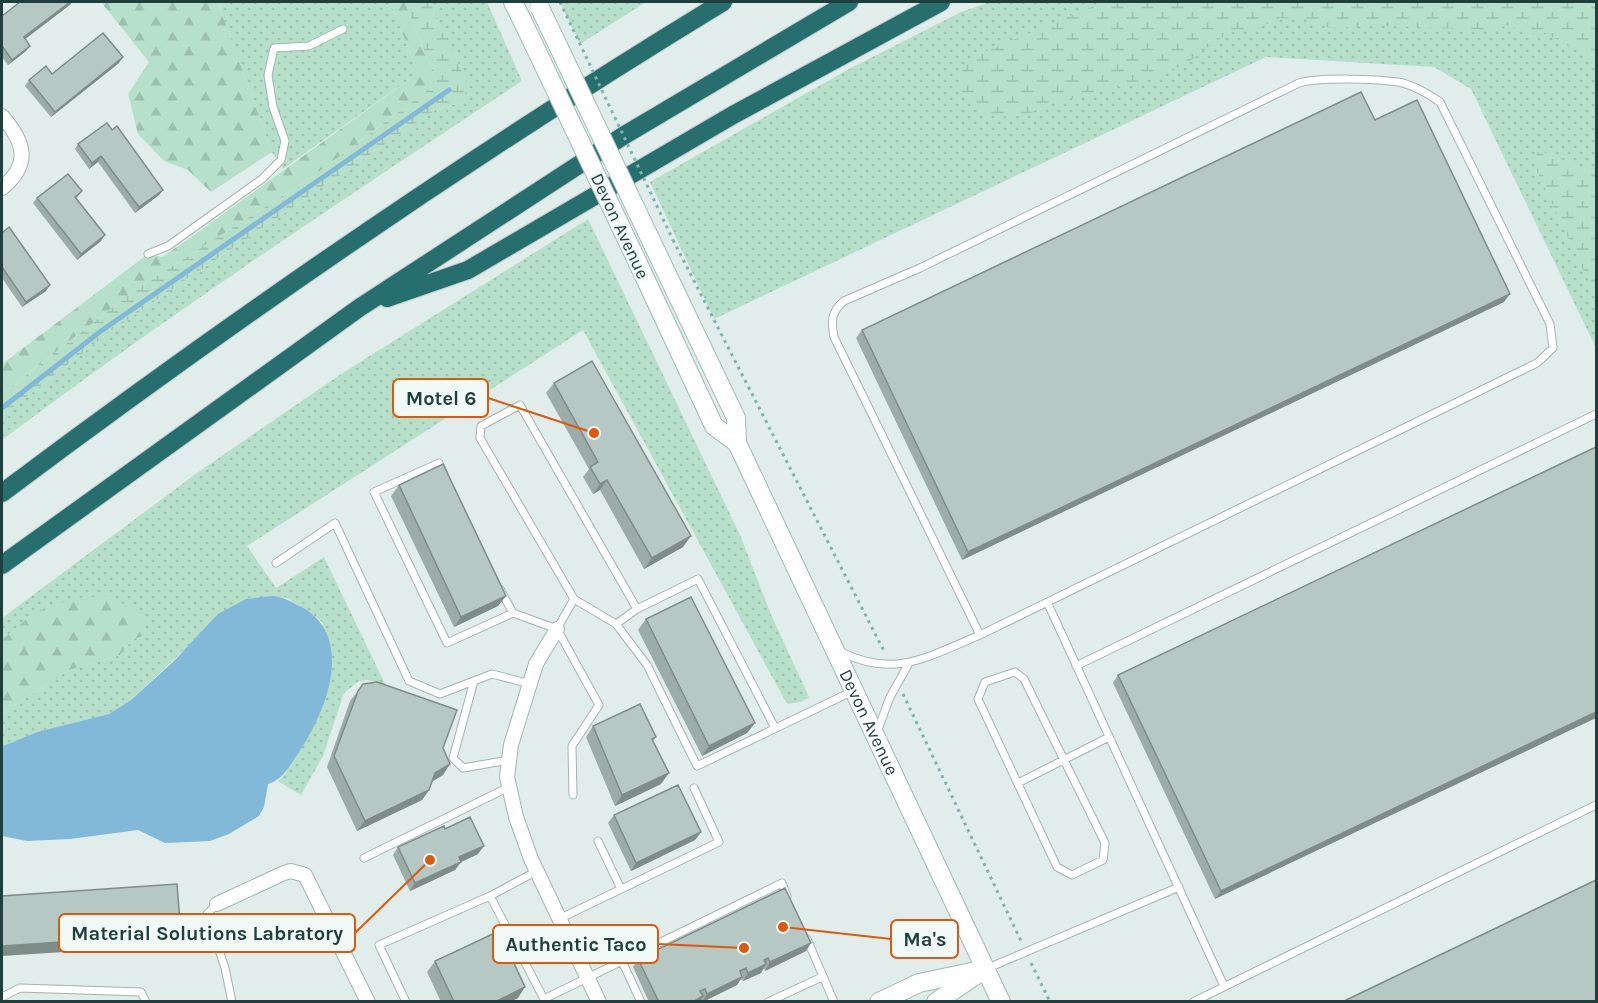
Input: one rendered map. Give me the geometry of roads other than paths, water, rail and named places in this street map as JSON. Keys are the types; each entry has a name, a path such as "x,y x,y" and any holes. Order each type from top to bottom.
{"highway":[{"path":"2,493 93,425 378,224 723,2"},
{"path":"2,565 359,308 623,136 849,2"},
{"path":"359,308 468,270 733,115 941,2"}],"main road":[{"name":"Devon Avenue","path":"513,2 714,426 737,443"},
{"name":"Devon Avenue","path":"539,5 736,418 737,443 1001,1002"},
{"path":"879,1002 919,983 986,969"},
{"path":"936,1002 986,969"}],"street":[{"path":"2,116 17,133 22,155 15,177 2,188"},
{"path":"557,629 536,664 509,760 507,777 516,816 537,871 561,918 594,1000"},
{"path":"217,904 284,873 291,871 305,875 368,1002"}],"lane":[{"path":"148,254 168,246 262,179 281,160 285,141 273,107 268,75 274,48 309,46 343,29"},
{"path":"835,650 854,659 908,665 980,635 1048,604 1537,363 1553,348 1550,324 1440,102 1418,88 1398,82 1322,80 1299,83 920,268 844,301 835,308 831,320 834,337 980,635"},
{"path":"637,609 520,405 480,426 480,438 574,599 616,624 647,665 697,766 855,690"},
{"path":"1076,666 1596,414"},
{"path":"449,484 439,463 374,492 447,643 513,613"},
{"path":"276,563 335,523 409,681 440,694 492,674 530,684"},
{"path":"616,624 637,609 698,579 775,728"},
{"path":"497,581 513,613 557,629 598,705 572,746 573,795"},
{"path":"557,629 574,599"},
{"path":"1048,604 1224,986"},
{"path":"876,734 890,697 908,665"},
{"path":"1015,672 1023,679 1105,843 1103,860 1072,875 1057,867 1018,783 978,699 985,682 1015,672"},
{"path":"474,681 453,758 463,768 509,760"},
{"path":"1018,783 1109,737"},
{"path":"364,858 509,787"},
{"path":"561,918 719,842 694,788"},
{"path":"1193,1002 1596,805"},
{"path":"598,841 621,889"},
{"path":"406,1002 379,945 490,896 537,871"},
{"path":"490,896 542,1000 586,976 782,883 790,903"},
{"path":"986,969 1179,887"},
{"path":"217,904 207,914 225,968 232,1002"},
{"path":"804,931 834,1002"},
{"path":"621,960 641,1002"},
{"path":"768,1002 822,977"},
{"path":"2,997 20,988 141,992 146,1002"}],"water":[{"path":"272,596 302,607 318,620 328,637 332,656 331,676 326,697 309,736 286,771 274,782 268,784 264,807 259,816 229,834 210,841 165,843 138,830 70,839 27,841 2,836 3,746 37,732 109,714 131,700 174,661 218,614 246,599"}],"waterway":[{"path":"2,408 101,331 449,90"}],"place":[{"name":"Motel 6","path":"594,433"},
{"name":"Material Solutions Labratory","path":"430,860"},
{"name":"Ma's","path":"783,927"},
{"name":"Authentic Taco","path":"744,948"}]}
